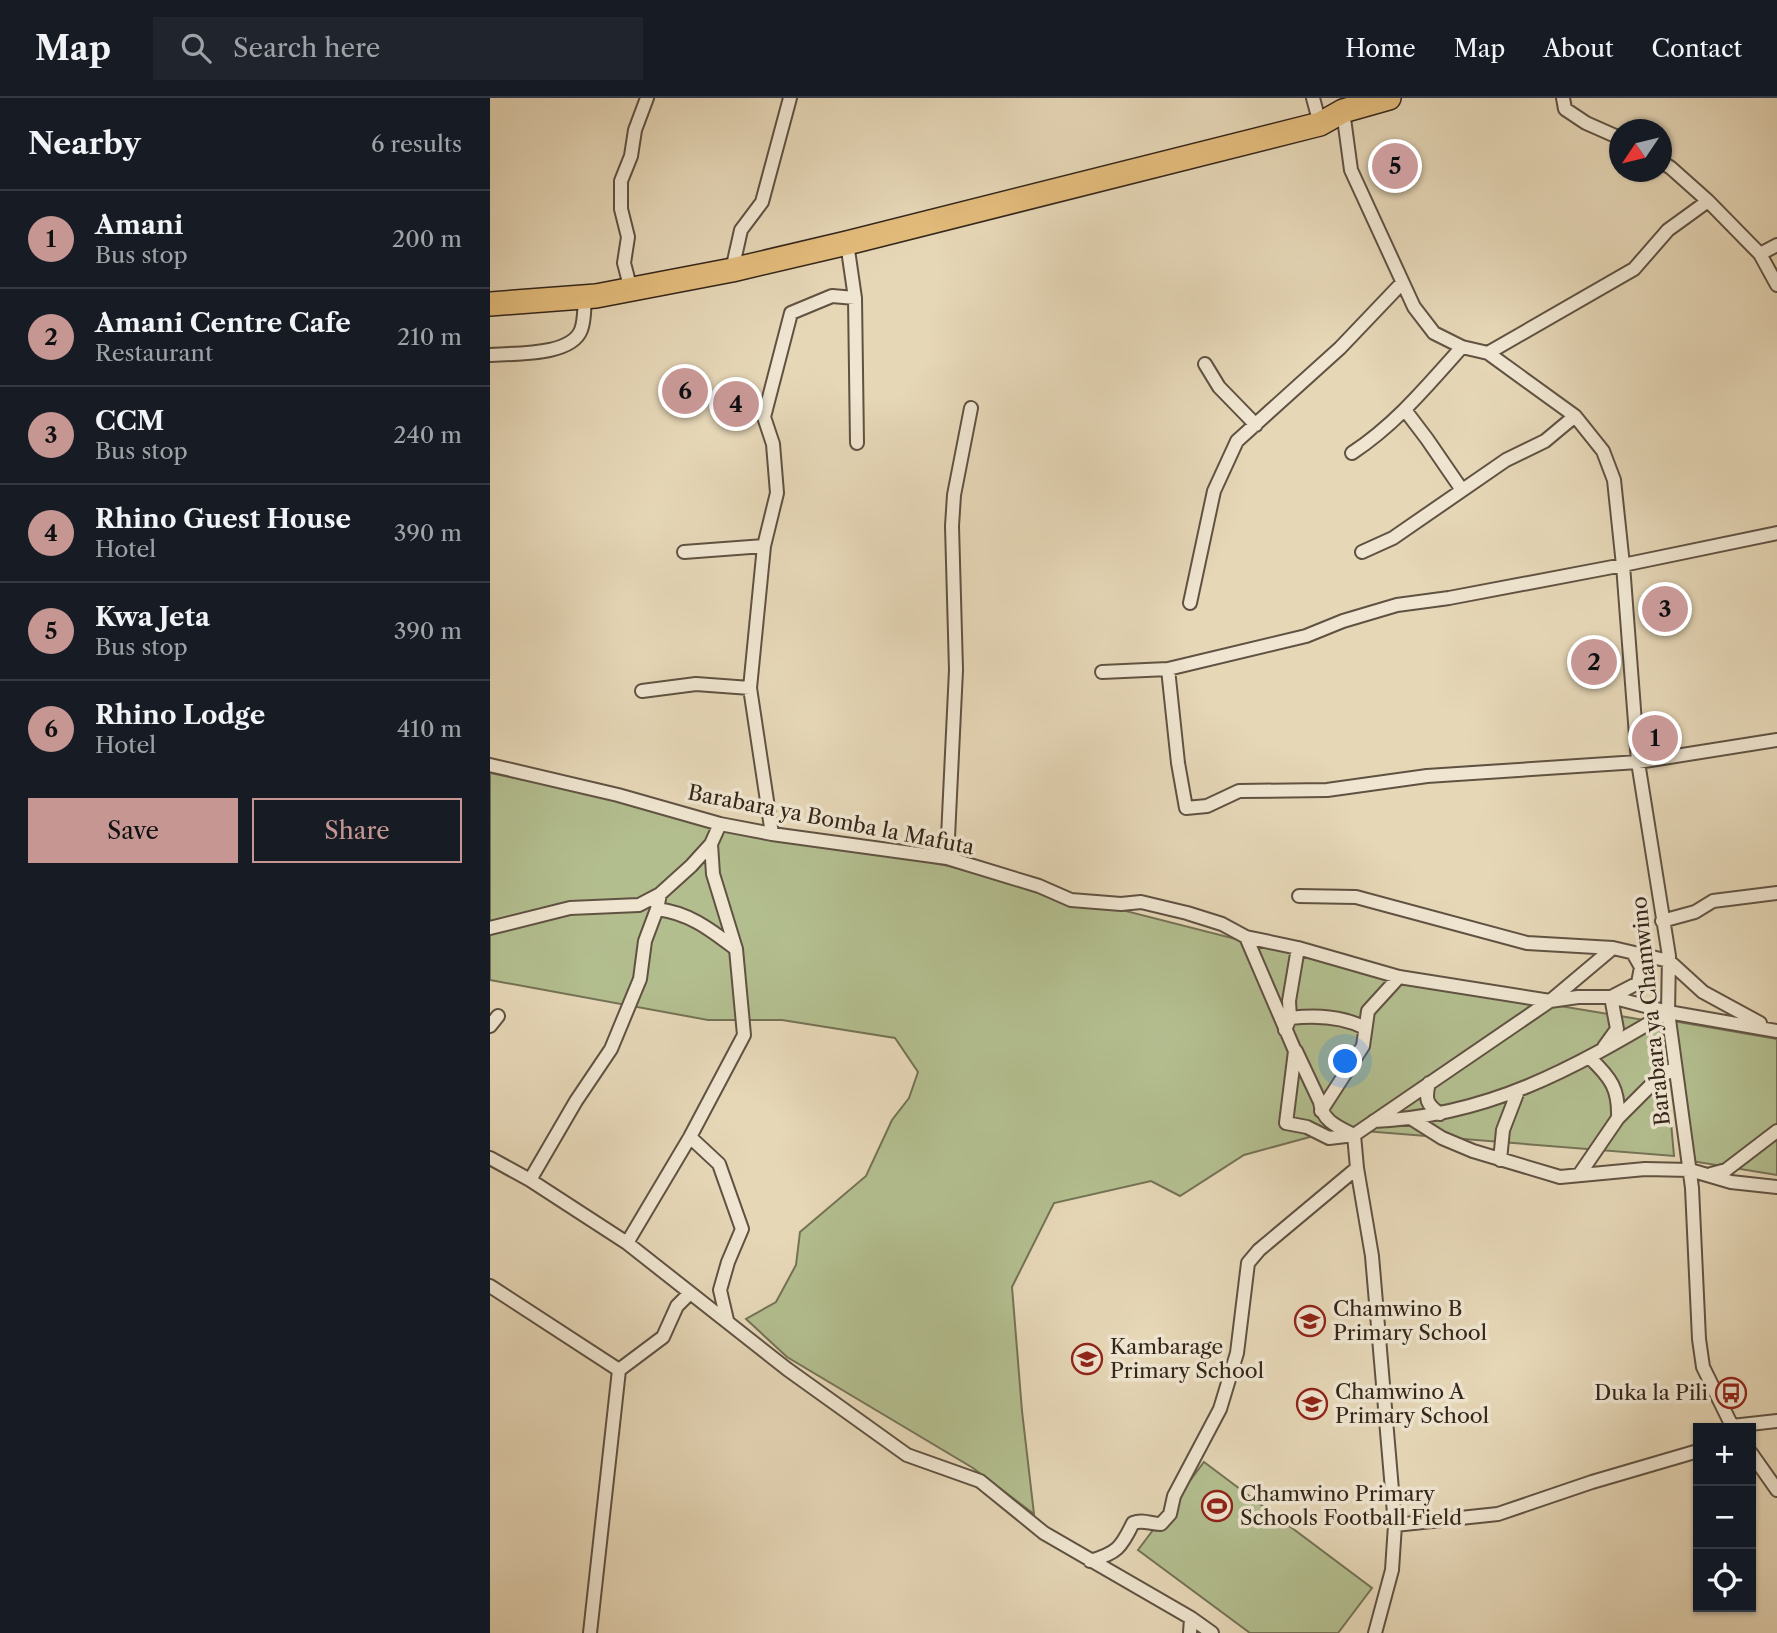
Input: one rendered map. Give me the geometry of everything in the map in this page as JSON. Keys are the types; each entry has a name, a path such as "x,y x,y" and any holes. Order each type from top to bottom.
{"highway":[{"path":"490,304 585,297 732,270 1320,124 1343,111 1389,98"}],"street":[{"path":"631,290 624,263 628,237 621,209 621,181 647,98"},
{"path":"732,270 741,230 762,202 790,98"},
{"path":"1313,98 1320,124"},
{"path":"1563,98 1565,109 1609,133"},
{"name":"Barabara ya Chamwino","path":"1343,111 1351,170 1402,283 1433,333 1462,346 1488,353 1575,416 1603,451 1614,480 1637,762 1669,961 1668,1012 1690,1170 1699,1339 1703,1367 1730,1423"},
{"path":"1672,169 1760,254 1777,285"},
{"path":"1488,353 1634,269 1668,230 1708,201"},
{"path":"847,243 855,298 857,443"},
{"path":"1760,254 1777,245"},
{"path":"1191,603 1214,491 1237,441 1340,348 1402,283"},
{"path":"772,834 750,688 764,546 777,493 773,444 764,417 791,313 832,296 855,298"},
{"path":"490,355 558,349 574,342 582,329 585,297"},
{"path":"1352,453 1378,436 1405,411 1462,346"},
{"path":"1205,364 1219,387 1256,425"},
{"path":"947,858 956,670 952,526 954,495 971,408"},
{"path":"1405,411 1462,490"},
{"path":"1362,552 1393,538 1506,460 1545,441 1575,416"},
{"path":"1102,671 1168,669 1306,636 1343,621 1397,605 1449,598 1777,533"},
{"path":"684,552 764,546"},
{"path":"1168,669 1178,763 1186,808 1207,806 1239,791 1327,790 1427,776 1637,762 1777,740"},
{"path":"642,691 696,684 750,688"},
{"name":"Barabara ya Bomba la Mafuta","path":"490,765 618,795 720,824 772,834 947,858 1039,886 1071,900 1121,904 1141,902 1222,924 1246,937 1298,948 1399,977 1550,1001 1578,997 1611,997 1668,1012 1776,1031"},
{"path":"490,928 570,908 639,905 660,894 711,844 720,824"},
{"path":"627,1243 690,1137 744,1035 736,949 713,874 711,844"},
{"path":"1662,921 1695,912 1713,901 1777,893"},
{"path":"530,1180 576,1101 611,1049 640,979 645,941 660,894"},
{"path":"1298,895 1356,897 1527,943 1613,948 1669,961 1703,992 1776,1031"},
{"path":"657,909 682,914 707,926 736,949"},
{"path":"1246,937 1288,1024 1296,1051 1320,1102 1321,1111 1332,1124 1354,1135"},
{"path":"1288,1024 1298,948"},
{"path":"1296,1051 1286,1123 1307,1127 1329,1138 1354,1135 1550,1001 1613,948"},
{"path":"1596,1055 1617,1029 1611,997 1638,983 1642,967 1633,953"},
{"path":"1321,1111 1363,1046 1368,1011 1399,977"},
{"path":"1372,1121 1412,1119 1465,1109 1518,1091 1596,1055 1668,1012"},
{"path":"1288,1024 1311,1016 1349,1020 1366,1028"},
{"path":"1596,1055 1619,1099 1618,1118"},
{"path":"1579,1175 1618,1118 1652,1084 1675,1066"},
{"path":"1429,1083 1425,1097 1429,1106 1440,1114"},
{"path":"1500,1160 1503,1130 1518,1091"},
{"path":"1412,1119 1442,1138 1500,1160 1560,1177 1645,1169 1690,1170 1731,1182 1777,1187"},
{"path":"1709,1175 1726,1170 1777,1131"},
{"path":"1354,1135 1372,1256 1395,1525 1392,1570 1375,1633"},
{"path":"690,1137 719,1164 742,1229 720,1290 727,1320"},
{"path":"490,1158 530,1180 627,1243 787,1369 907,1455 981,1481 1044,1533 1191,1618 1212,1633"},
{"path":"1090,1561 1111,1555 1120,1548 1133,1522 1142,1520 1161,1524 1170,1514 1174,1496 1220,1409 1237,1353 1248,1263 1259,1250 1357,1168"},
{"path":"490,1286 618,1370"},
{"path":"590,1633 618,1370 663,1337 677,1306 691,1293"},
{"path":"1756,1424 1777,1421"},
{"path":"1395,1525 1498,1514 1592,1482 1693,1452"},
{"path":"1756,1460 1777,1490"},
{"path":"1190,1633 1191,1618"}],"green space":[{"path":"490,773 949,866 1334,964 1429,984 1662,1023 1674,1156 1339,1129 1244,1155 1180,1196 1151,1181 1054,1203 1012,1287 1034,1514 973,1468 787,1357 746,1319 776,1302 796,1265 800,1232 866,1176 892,1120 909,1098 918,1072 895,1038 782,1020 708,1020 490,980"},
{"path":"1673,1021 1777,1039 1777,1175 1685,1160"},
{"name":"Chamwino Primary Schools Football Field","path":"1204,1462 1372,1588 1338,1633 1250,1633 1138,1550"}],"place":[{"name":"Kwa Jeta","path":"1395,166"},
{"name":"Rhino Lodge","path":"685,391"},
{"name":"Rhino Guest House","path":"736,404"},
{"name":"CCM","path":"1665,609"},
{"name":"Amani Centre Cafe","path":"1594,662"},
{"name":"Amani","path":"1655,738"},
{"name":"Chamwino B Primary School","path":"1310,1321"},
{"name":"Kambarage Primary School","path":"1087,1359"},
{"name":"Duka la Pili","path":"1731,1393"},
{"name":"Chamwino A Primary School","path":"1312,1404"},
{"name":"Chamwino Primary Schools Football Field","path":"1217,1506"}]}
